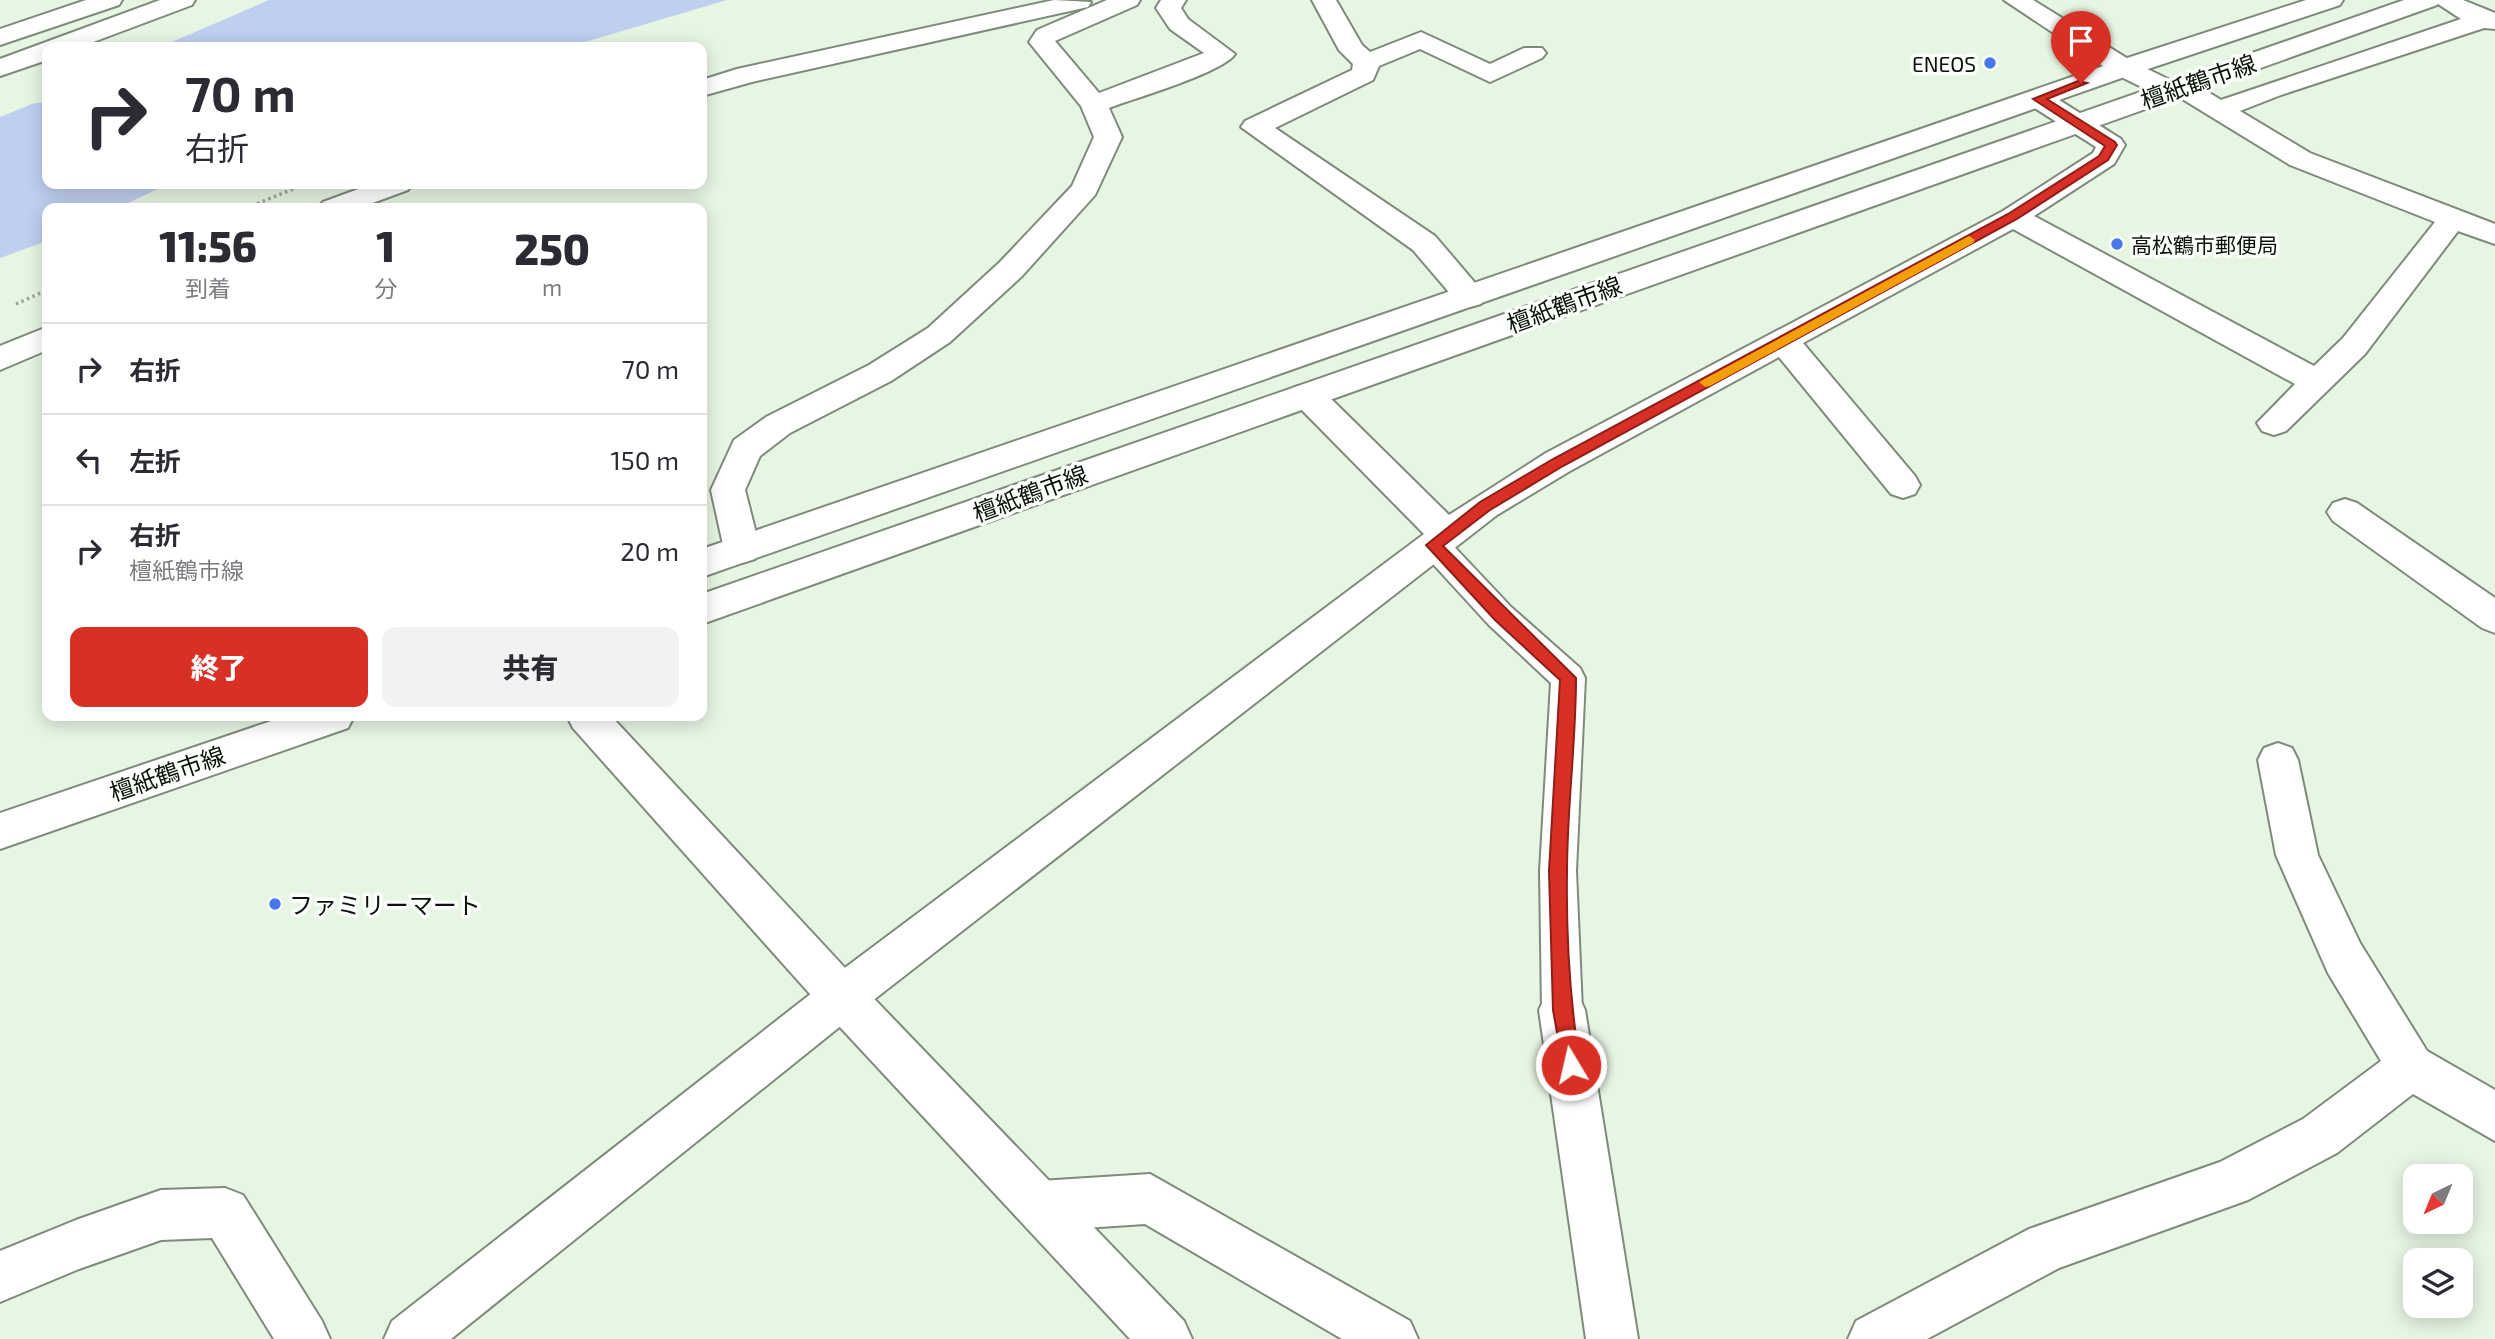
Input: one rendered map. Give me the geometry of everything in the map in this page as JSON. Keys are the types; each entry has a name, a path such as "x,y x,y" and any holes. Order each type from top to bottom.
{"street":[{"path":"0,37 110,0"},
{"path":"70,42 183,0"},
{"path":"707,87 746,75 1089,0"},
{"path":"742,549 728,490 746,449 778,425 880,373 939,335 1011,269 1085,189 1108,136 1094,104 1042,42 1046,35 1128,0"},
{"path":"1094,104 1222,54 1179,24 1168,8 1174,0"},
{"path":"1325,0 1352,50 1367,62"},
{"path":"2016,0 2124,68 2220,110 2300,159 2495,235"},
{"name":"檀紙鶴市線","path":"707,561 2124,68 2331,0"},
{"name":"檀紙鶴市線","path":"707,607 2428,0"},
{"path":"2444,0 2488,20"},
{"path":"2220,110 2272,89 2488,20"},
{"path":"1367,62 1420,40 1490,74 1533,53"},
{"path":"0,68 42,53"},
{"path":"1367,62 1364,74 1255,127 1424,243 1470,296"},
{"path":"410,1339 842,997 1485,506 1558,462 2012,216 2104,158 2111,145 2039,99"},
{"path":"347,203 384,189"},
{"path":"2012,216 2317,382"},
{"path":"2274,423 2354,346 2452,218"},
{"path":"0,359 42,339"},
{"path":"1783,340 1903,485"},
{"path":"1307,395 1441,540"},
{"path":"2346,512 2495,618"},
{"name":"檀紙鶴市線","path":"2,826 319,721"},
{"path":"592,721 842,997 1166,1339"},
{"path":"2278,760 2297,855 2344,958 2411,1067 2495,1117"},
{"path":"1562,1010 1612,1339"},
{"path":"1899,1334 2047,1247 2231,1183 2320,1136 2411,1067"},
{"path":"1040,1206 1150,1199 1392,1339"},
{"path":"0,1277 76,1245 161,1215 225,1213 304,1339"}],"lane":[{"path":"1441,540 1500,616 1568,678 1568,727 1558,871 1562,1010"}],"path":[{"path":"259,203 294,189"},
{"path":"12,305 42,292"}],"water":[{"path":"269,0 727,0 585,42 172,42"},
{"path":"42,102 42,189 158,189 128,203 42,203 42,243 0,258 0,117"}],"slow traffic":[{"path":"1705,382 1969,240"}],"place":[{"name":"ENEOS","path":"1990,63"},
{"name":"高松鶴市郵便局","path":"2117,244"},
{"name":"ファミリーマート","path":"275,904"}],"route":[{"path":"1571,1065 1562,1010 1558,871 1568,727 1568,678 1500,616 1434,545 1485,506 1558,462 2012,216 2104,158 2111,145 2039,99 2081,83"}]}
